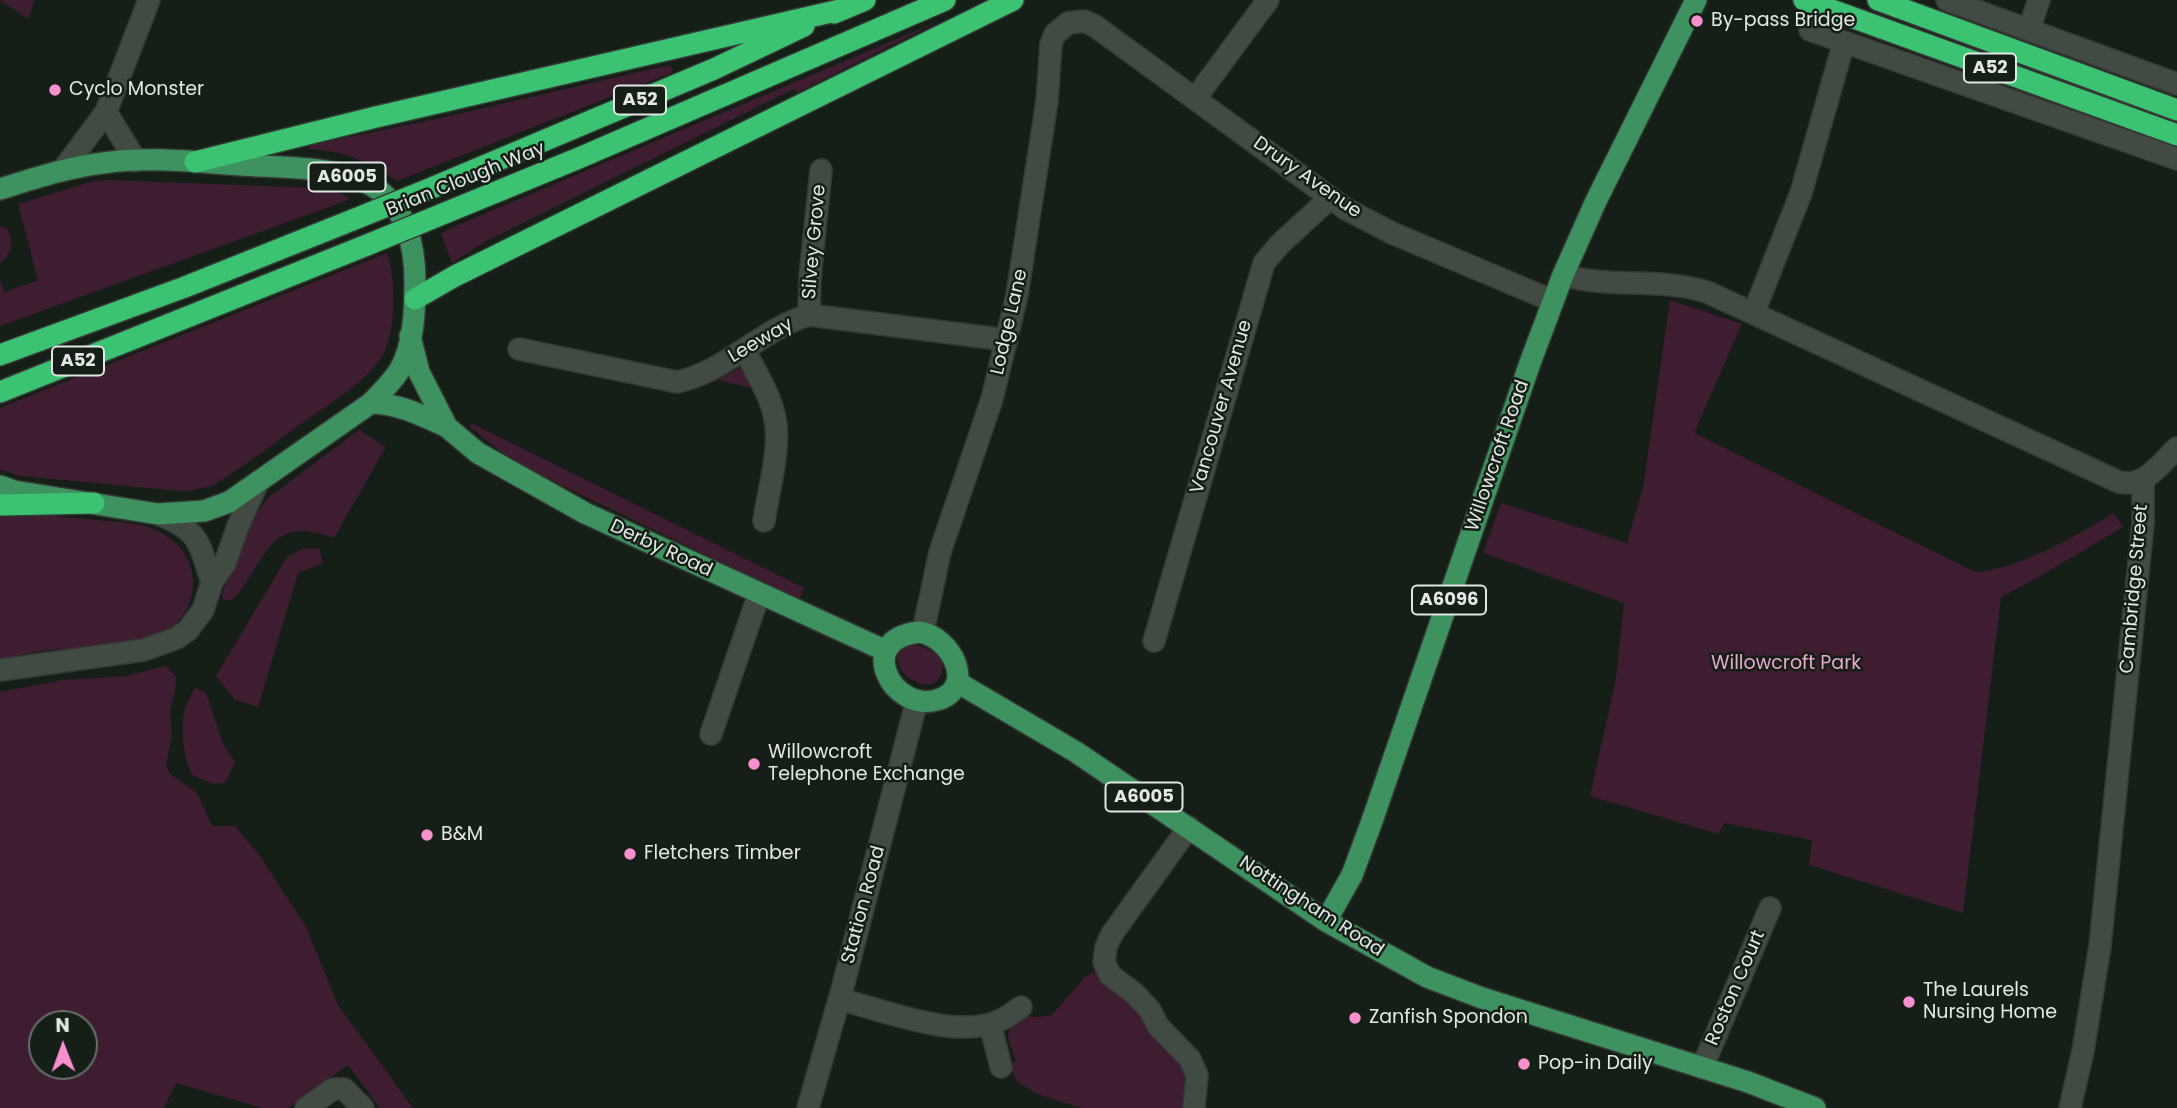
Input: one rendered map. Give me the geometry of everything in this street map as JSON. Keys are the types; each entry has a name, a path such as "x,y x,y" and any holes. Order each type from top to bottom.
{"highway":[{"name":"Brian Clough Way","path":"0,355 172,291 434,187 714,69 864,0"},
{"name":"Brian Clough Way","path":"0,392 367,246 946,0"},
{"path":"415,299 466,270 1013,0"},
{"name":"A52","path":"1804,0 2177,135"},
{"name":"A52","path":"1878,0 2177,110"},
{"path":"195,162 376,117 844,9"},
{"path":"0,505 94,503"}],"main road":[{"name":"Willowcroft Road","path":"1326,921 1352,875 1372,821 1563,275 1596,201 1696,0"},
{"name":"A6005","path":"0,189 104,162 136,161 195,162 329,172 355,179 380,191 401,215 411,242 415,266 415,299 410,335"},
{"path":"0,486 14,491 158,514 191,513 219,506 371,403 400,369 410,335"},
{"name":"Derby Road","path":"410,335 419,372 447,427"},
{"name":"Derby Road","path":"371,403 414,410 447,427 464,443 495,464 585,513 886,651"},
{"path":"923,632 948,648 955,660 957,682 952,692 934,701 917,700 901,692 891,683 884,670 886,651 890,644 902,635 923,632"},
{"name":"Nottingham Road","path":"957,682 1076,752 1326,921 1438,981 1814,1108"}],"street":[{"path":"62,171 106,112 149,0"},
{"path":"1195,99 1268,0"},
{"path":"1947,0 2177,84"},
{"path":"2029,29 2039,0"},
{"name":"Drury Avenue","path":"1081,20 1095,26 1346,209 1392,233 1553,301"},
{"name":"Lodge Lane","path":"923,632 940,552 992,399 1007,340 1023,265 1035,186 1048,93 1051,44 1061,28 1072,21 1081,20"},
{"path":"1810,30 2177,159"},
{"path":"1754,312 1801,193 1844,42"},
{"path":"106,112 136,161"},
{"name":"Silvey Grove","path":"809,315 810,277 821,170"},
{"name":"Vancouver Avenue","path":"1154,641 1264,263 1280,244 1330,198"},
{"name":"Cambridge Street","path":"1563,275 1588,282 1648,282 1691,287 1754,312 2095,472 2127,484 2143,480 2143,523 2100,946 2083,1051 2070,1108"},
{"name":"Leeway","path":"519,349 677,382 696,377 788,324 809,315 1007,340"},
{"path":"745,350 776,422 764,521"},
{"path":"2143,480 2177,448"},
{"path":"0,670 151,649 188,630 203,610 212,582 225,563 258,482"},
{"path":"158,514 181,523 194,535 204,553 212,582"},
{"path":"711,734 759,594"},
{"name":"Station Road","path":"808,1108 917,700"},
{"path":"1189,827 1112,934 1106,947 1104,962 1110,975 1134,993 1150,1010 1158,1026 1190,1059 1197,1075 1194,1108"},
{"name":"Roston Court","path":"1702,1068 1770,908"},
{"path":"839,999 951,1028 990,1024 1002,1020 1021,1007"},
{"path":"990,1024 1001,1067"},
{"path":"306,1108 333,1089 344,1089 363,1108"}],"green space":[{"path":"0,0 35,0 28,19"},
{"path":"939,21 797,93 794,89 486,241 452,263 441,234 446,230"},
{"path":"669,65 673,69 671,73 397,181 355,158 308,149 311,145"},
{"path":"106,180 319,188 331,189 351,199 0,326 0,279 4,292 38,280 18,204 90,182"},
{"path":"0,226 7,228 11,243 10,251 0,264"},
{"path":"387,253 392,275 393,317 388,343 377,364 347,392 214,485 179,491 21,476 0,470 0,408"},
{"name":"Willowcroft Park","path":"1670,300 1742,324 1694,433 1975,572 1993,570 2029,558 2114,513 2123,527 2001,597 1963,913 1809,865 1812,840 1724,823 1719,834 1590,796 1616,679 1624,603 1483,553 1501,503 1627,543 1643,488"},
{"path":"741,367 756,389 718,380"},
{"path":"471,423 804,588 799,600 530,470 496,448 470,427"},
{"path":"359,430 386,447 334,538 302,531 290,532 280,537 264,554 237,595 228,601 223,599 222,594 241,543 253,519 269,497"},
{"path":"0,513 127,523 165,535 180,547 192,571 193,581 187,609 179,621 155,636 124,644 42,651 0,659"},
{"path":"304,548 320,549 323,563 298,573 258,707 234,699 216,676 287,557"},
{"path":"916,645 933,652 942,662 941,675 933,684 912,680 900,667 900,652 905,647"},
{"path":"165,666 176,676 170,711 172,736 166,765 170,774 197,793 212,826 235,826 260,856 306,927 338,1005 413,1108 380,1108 348,1065 288,1108 262,1108 176,1083 164,1108 0,1108 0,692 62,680 127,676"},
{"path":"195,688 206,693 223,744 235,762 225,783 213,784 192,775 189,768 183,716"},
{"path":"1097,971 1151,1022 1178,1054 1189,1080 1184,1108 1082,1108 1037,1094 1018,1082 1010,1068 1010,1063 1016,1061 1008,1036 1012,1027 1023,1016 1052,1015 1084,978"}],"place":[{"name":"By-pass Bridge","path":"1697,21"},
{"name":"Cyclo Monster","path":"55,90"},
{"name":"Willowcroft Telephone Exchange","path":"754,764"},
{"name":"B&M","path":"427,835"},
{"name":"Fletchers Timber","path":"630,854"},
{"name":"The Laurels Nursing Home","path":"1909,1002"},
{"name":"Zanfish Spondon","path":"1355,1018"},
{"name":"Pop-in Daily","path":"1524,1064"}]}
